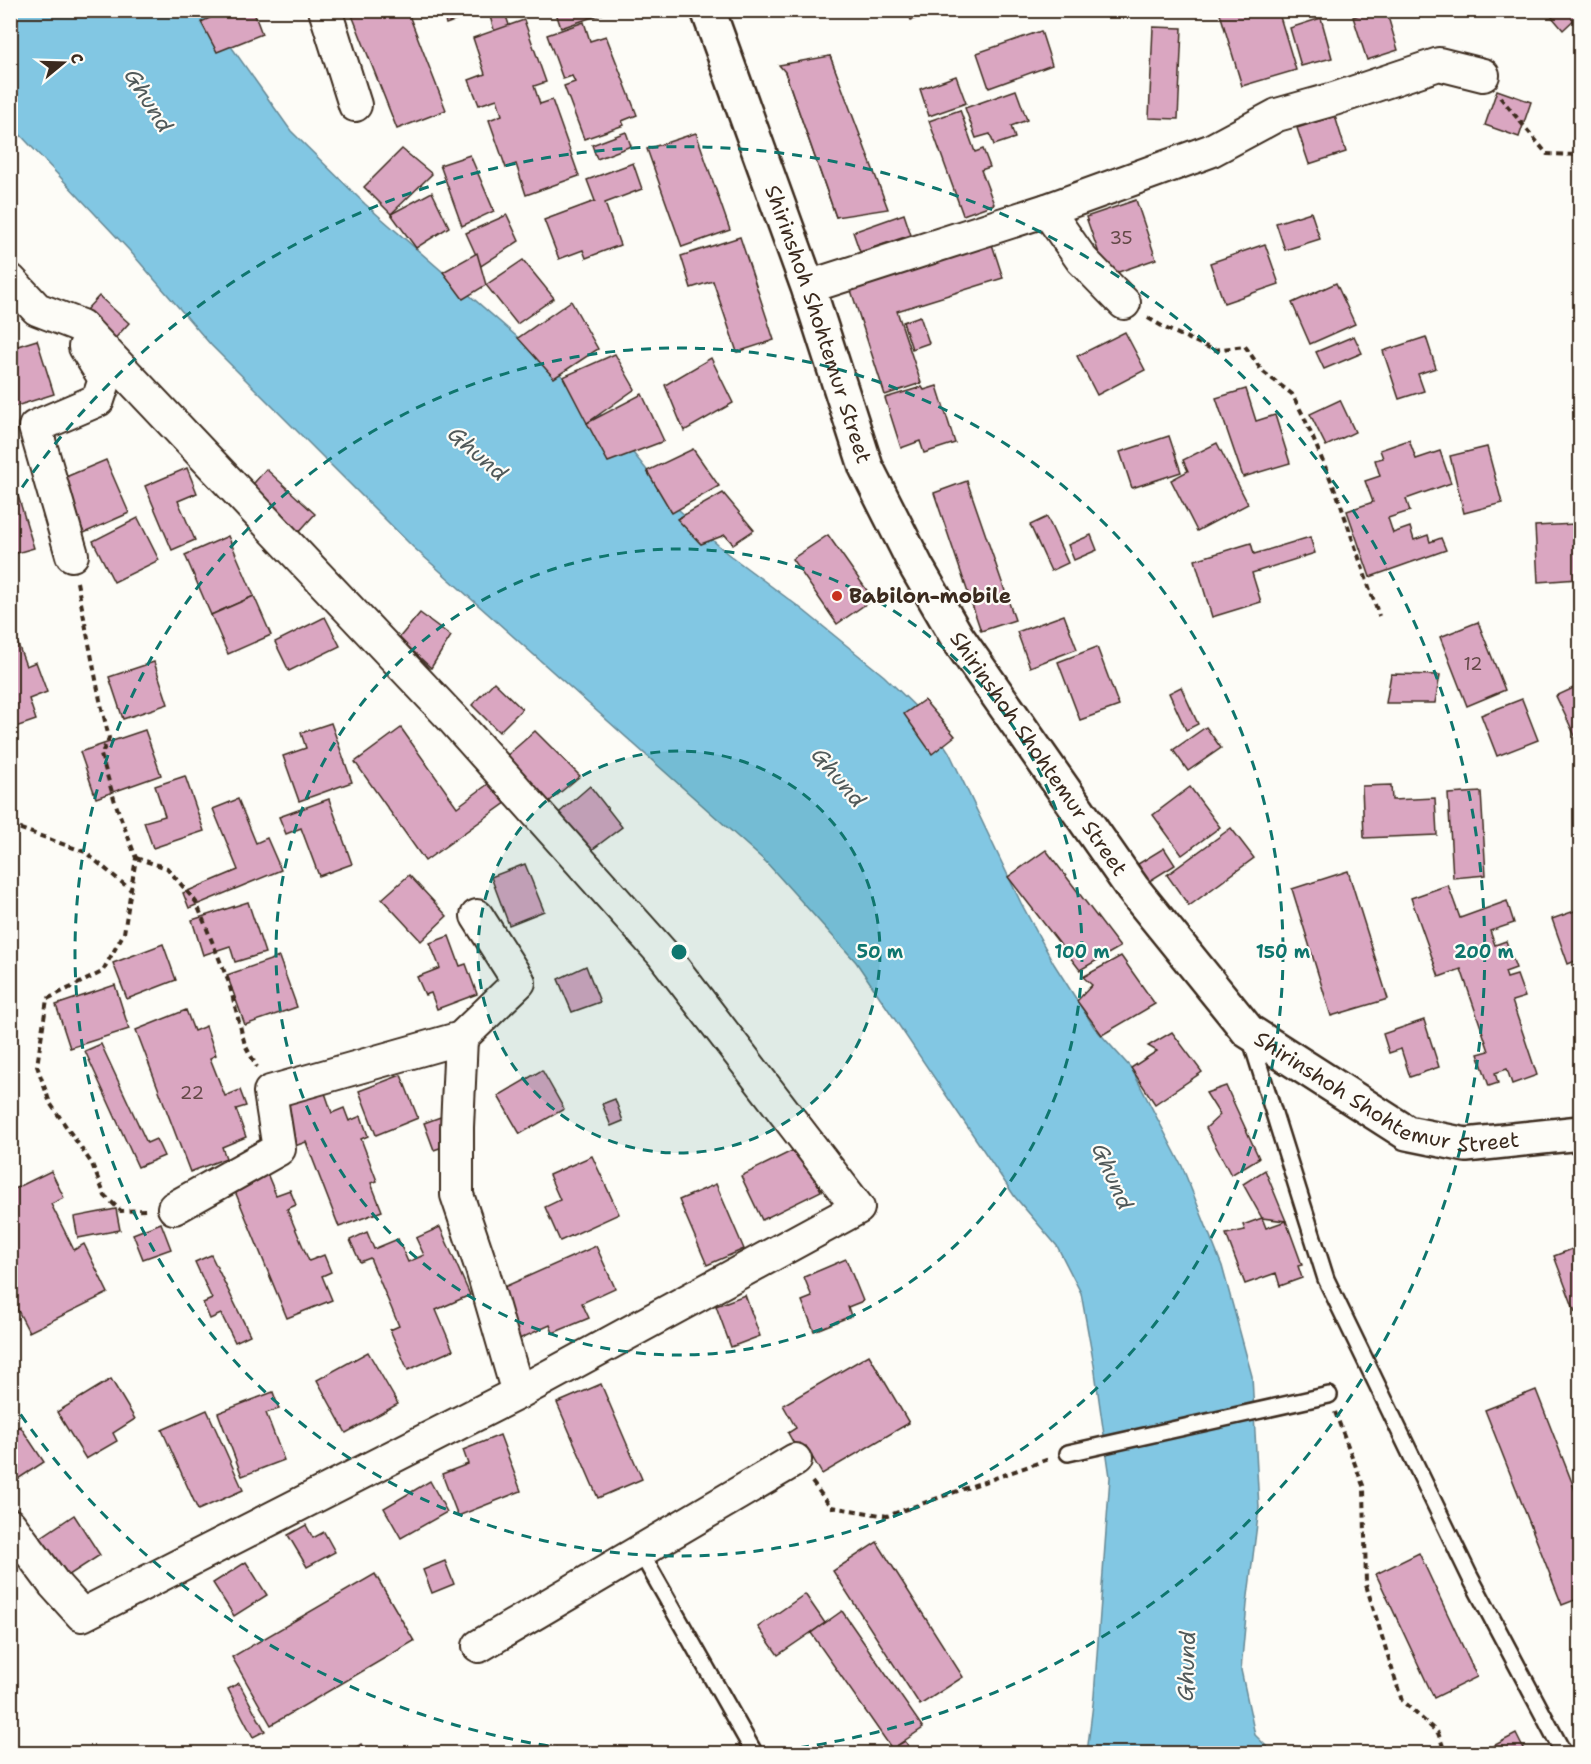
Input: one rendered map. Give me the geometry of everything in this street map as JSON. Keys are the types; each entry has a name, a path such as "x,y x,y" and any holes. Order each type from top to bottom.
{"main road":[{"name":"Shirinshoh Shohtemur Street","path":"708,10 808,287 866,467 917,568 957,637 1133,889 1248,1031 1407,1133 1466,1145 1581,1133"}],"street":[{"path":"325,10 355,105"},
{"path":"808,287 1047,210 1210,151 1277,115 1334,99 1439,64 1483,75"},
{"path":"1047,210 1082,260 1124,303"},
{"path":"10,280 37,309 81,326 452,718 654,944 858,1208 518,1393 82,1615 54,1584 10,1525"},
{"path":"72,555 35,427 98,400 105,379 81,340 81,326"},
{"path":"174,1208 279,1149 270,1092 461,1038 519,982 477,916"},
{"path":"461,1038 457,1195 482,1269 518,1393"},
{"path":"479,1646 795,1460"}],"lane":[{"path":"1248,1031 1326,1279 1470,1577 1564,1754"},
{"path":"1068,1452 1329,1395"},
{"path":"640,1551 755,1754"}],"path":[{"path":"1483,75 1547,154 1581,155"},
{"path":"1124,303 1167,329 1214,350 1245,346 1262,370 1292,394 1338,497 1379,616"},
{"path":"72,555 109,738 101,755 115,802 136,858 124,933 102,972 47,999 37,1066 50,1103 92,1164 105,1196 121,1211 174,1208"},
{"path":"10,825 85,852 131,890"},
{"path":"136,858 167,868 196,902 229,984 245,1044 270,1092"},
{"path":"1329,1395 1364,1488 1366,1586 1402,1701 1438,1733 1446,1754"},
{"path":"795,1460 831,1507 887,1516 1068,1452"}],"water":[{"name":"Ghund","path":"11,11 206,11 291,131 365,204 563,377 610,424 678,509 728,554 803,610 884,676 926,717 949,752 1021,903 1054,964 1094,1027 1131,1068 1182,1166 1222,1266 1252,1376 1259,1508 1241,1670 1255,1735 1273,1753 1087,1753 1094,1696 1110,1477 1081,1293 1057,1246 1015,1197 856,962 766,862 413,547 211,345 129,250 11,125"}],"building":[{"path":"227,10 253,10 262,34 217,52 201,22"},
{"path":"350,10 407,10 446,110 397,129"},
{"path":"442,10 466,10 468,16 446,24"},
{"path":"488,10 504,10 510,28 495,33"},
{"path":"515,10 535,10 517,17"},
{"path":"555,10 613,10 561,28"},
{"path":"907,10 939,10 911,20"},
{"path":"1219,10 1278,10 1296,70 1242,86"},
{"path":"1373,10 1386,10 1398,50 1367,60 1353,17"},
{"path":"1546,10 1580,10 1580,14 1563,30"},
{"path":"1321,18 1332,58 1301,66 1290,28"},
{"path":"524,20 546,82 534,86 540,104 552,100 579,176 526,195 516,164 506,168 489,120 502,115 497,99 479,105 469,80 485,74 473,38"},
{"path":"584,22 590,41 606,36 637,115 622,121 624,125 584,139 564,86 575,82 572,76 563,79 547,35"},
{"path":"1153,27 1182,28 1178,119 1149,118"},
{"path":"1041,31 1052,65 989,88 977,53"},
{"path":"830,56 882,201 836,217 785,72"},
{"path":"830,56 888,209 836,217 785,72 779,65"},
{"path":"956,76 966,103 929,116 920,89"},
{"path":"1016,90 1027,120 1011,126 1015,138 994,145 990,134 976,138 965,108"},
{"path":"1497,90 1531,102 1519,137 1485,125"},
{"path":"960,110 975,152 983,149 990,167 981,170 994,204 963,215 929,121"},
{"path":"1335,116 1346,152 1309,164 1297,128"},
{"path":"626,132 631,146 597,159 592,145"},
{"path":"696,133 730,230 682,247 647,149"},
{"path":"402,149 432,174 391,214 364,187"},
{"path":"470,155 494,211 462,226 440,165"},
{"path":"633,163 642,189 605,203 620,245 586,258 583,250 559,259 544,220 595,201 587,180"},
{"path":"432,192 449,227 416,248 391,214"},
{"path":"1136,200 1156,259 1107,276 1086,217"},
{"path":"1311,212 1320,239 1285,250 1276,223"},
{"path":"904,214 911,235 860,252 853,232"},
{"path":"507,215 519,241 481,266 466,233"},
{"path":"740,237 774,340 737,352 713,281 691,288 681,256"},
{"path":"990,238 1003,278 897,311 921,383 885,395 849,284"},
{"path":"1265,244 1279,284 1224,303 1210,263"},
{"path":"477,253 486,285 463,299 443,272"},
{"path":"523,260 554,298 517,324 486,285"},
{"path":"1336,283 1355,324 1310,344 1292,303"},
{"path":"99,296 129,323 100,355 70,327"},
{"path":"571,301 598,349 554,378 518,338"},
{"path":"920,316 929,343 912,349 903,322"},
{"path":"1125,332 1145,370 1097,395 1077,356"},
{"path":"1354,336 1362,353 1324,369 1316,352"},
{"path":"1426,337 1436,368 1418,374 1424,391 1399,399 1383,351"},
{"path":"37,340 54,394 10,408 10,346 11,348"},
{"path":"615,354 635,389 587,423 563,377"},
{"path":"711,358 733,403 684,431 665,385"},
{"path":"937,386 955,443 924,453 920,441 901,448 885,398 922,387 924,390"},
{"path":"1246,389 1256,421 1275,415 1290,463 1243,477 1216,398"},
{"path":"642,394 664,441 608,462 587,423"},
{"path":"1340,400 1355,432 1326,446 1310,414"},
{"path":"1169,436 1181,472 1132,488 1120,452"},
{"path":"1409,440 1416,459 1440,451 1451,483 1406,499 1410,511 1388,518 1393,533 1410,527 1414,540 1428,535 1430,542 1441,538 1446,550 1370,577 1347,511 1373,502 1365,481 1380,476 1375,460 1383,458 1380,450"},
{"path":"1217,443 1248,504 1197,531 1171,480 1188,471 1183,460"},
{"path":"1487,447 1502,503 1464,513 1450,456"},
{"path":"693,449 719,486 672,513 647,471"},
{"path":"106,460 129,513 84,533 61,479"},
{"path":"187,468 197,493 178,501 195,540 172,550 145,486"},
{"path":"266,469 315,514 298,533 249,489"},
{"path":"13,479 34,548 10,555 10,480"},
{"path":"967,481 1015,620 981,631 934,493"},
{"path":"723,493 754,530 733,544 725,535 701,544 677,519"},
{"path":"1047,517 1068,563 1051,571 1030,525"},
{"path":"138,518 159,560 114,582 93,541"},
{"path":"1575,524 1578,579 1538,582 1535,526"},
{"path":"828,535 873,599 837,624 792,559"},
{"path":"1091,535 1097,550 1074,560 1068,545"},
{"path":"228,536 254,596 211,615 185,555"},
{"path":"1310,537 1315,553 1252,573 1261,602 1212,617 1195,560 1251,543 1254,554"},
{"path":"254,596 271,635 228,654 211,615"},
{"path":"420,613 451,636 431,668 399,638"},
{"path":"1064,615 1077,649 1030,667 1017,632"},
{"path":"325,617 340,646 289,671 275,642"},
{"path":"1478,622 1505,690 1467,706 1440,637"},
{"path":"18,644 26,666 36,662 47,692 29,699 36,720 10,729 10,646"},
{"path":"1097,647 1119,706 1080,720 1058,662"},
{"path":"154,662 168,704 123,719 109,677"},
{"path":"1391,674 1440,675 1435,703 1386,703"},
{"path":"494,682 522,709 499,732 472,705"},
{"path":"1580,685 1580,739 1577,740 1556,696"},
{"path":"1181,687 1198,724 1186,730 1169,693"},
{"path":"1522,699 1538,740 1497,756 1481,715"},
{"path":"924,700 955,736 932,754 904,714"},
{"path":"331,723 352,782 299,801 283,756 306,748 301,733"},
{"path":"1206,727 1221,748 1188,771 1173,750"},
{"path":"401,728 457,807 499,776 514,797 425,861 355,762"},
{"path":"145,730 161,775 96,798 80,752"},
{"path":"535,731 580,776 544,806 503,759"},
{"path":"185,776 204,831 153,848 144,822 165,816 155,786"},
{"path":"1391,785 1392,800 1435,798 1437,835 1364,838 1362,786"},
{"path":"590,786 622,827 585,855 553,818"},
{"path":"1190,787 1220,827 1182,855 1153,815"},
{"path":"1481,792 1486,875 1453,878 1448,794"},
{"path":"238,799 256,843 267,838 281,870 189,908 183,893 238,870 213,809"},
{"path":"329,799 352,864 319,876 301,828 286,834 279,817"},
{"path":"1231,828 1254,858 1189,906 1167,875"},
{"path":"1164,848 1175,865 1148,882 1138,864"},
{"path":"1046,850 1120,947 1080,970 1008,877"},
{"path":"525,864 544,911 509,925 491,877"},
{"path":"1348,871 1388,999 1331,1016 1292,889"},
{"path":"409,875 447,916 421,941 382,899"},
{"path":"1448,885 1460,918 1507,901 1514,923 1490,931 1495,945 1506,941 1516,968 1505,972 1507,978 1517,975 1525,997 1512,1001 1537,1075 1512,1084 1507,1069 1495,1073 1498,1083 1489,1086 1478,1054 1489,1051 1461,969 1439,977 1411,898"},
{"path":"248,902 265,953 235,962 230,946 203,955 192,920"},
{"path":"1580,909 1580,959 1568,964 1552,919"},
{"path":"449,936 460,966 466,964 477,994 437,1009 431,993 425,995 417,977 440,968 430,943"},
{"path":"163,944 176,980 127,999 113,963"},
{"path":"1121,956 1155,1004 1102,1035 1077,1001 1092,985 1083,977"},
{"path":"279,957 297,1007 245,1025 227,975"},
{"path":"586,966 600,1002 572,1012 558,979"},
{"path":"115,985 129,1029 70,1048 56,1005"},
{"path":"186,1010 194,1031 206,1026 216,1055 210,1058 225,1096 240,1090 246,1106 236,1109 246,1137 222,1147 226,1158 190,1172 136,1030"},
{"path":"1424,1020 1439,1067 1410,1077 1401,1049 1389,1053 1383,1034"},
{"path":"1172,1032 1202,1072 1155,1104 1131,1068 1157,1051 1148,1046"},
{"path":"101,1044 147,1143 156,1139 164,1156 138,1167 85,1051"},
{"path":"542,1070 564,1109 520,1134 498,1096"},
{"path":"401,1075 418,1118 376,1135 359,1091"},
{"path":"1226,1086 1259,1158 1231,1175 1206,1128 1220,1115 1206,1093"},
{"path":"324,1090 332,1113 344,1108 349,1121 361,1116 368,1136 361,1139 377,1181 371,1183 382,1211 339,1227 306,1142 292,1147 278,1108"},
{"path":"615,1099 623,1121 611,1126 602,1104"},
{"path":"446,1115 456,1142 434,1150 424,1123"},
{"path":"800,1147 821,1191 762,1220 741,1176"},
{"path":"592,1156 619,1214 560,1241 545,1207 560,1200 549,1175"},
{"path":"1265,1170 1286,1221 1262,1218 1243,1184"},
{"path":"51,1171 64,1198 51,1204 74,1250 84,1244 108,1293 29,1332 10,1295 10,1191"},
{"path":"266,1171 276,1195 290,1190 296,1205 287,1209 309,1261 324,1255 331,1272 322,1276 332,1300 287,1318 232,1184"},
{"path":"716,1184 744,1249 707,1265 679,1200"},
{"path":"116,1209 120,1230 78,1238 74,1217"},
{"path":"1262,1218 1266,1228 1286,1221 1302,1265 1298,1266 1302,1278 1280,1286 1276,1273 1245,1284 1226,1234 1245,1230 1243,1225"},
{"path":"161,1223 171,1249 143,1259 133,1234"},
{"path":"440,1227 470,1295 436,1310 453,1350 408,1370 390,1330 399,1326 370,1258 360,1262 350,1240 367,1232 374,1249 398,1239 408,1262 424,1255 416,1238"},
{"path":"596,1246 615,1288 582,1303 589,1318 553,1333 550,1325 517,1340 495,1291"},
{"path":"1580,1246 1580,1310 1575,1312 1554,1256"},
{"path":"211,1255 250,1335 235,1342 221,1314 210,1319 203,1303 212,1299 195,1262"},
{"path":"846,1259 863,1301 848,1307 851,1316 814,1331 802,1301 812,1297 804,1277"},
{"path":"745,1295 760,1336 731,1347 716,1306"},
{"path":"368,1352 398,1404 346,1433 317,1380"},
{"path":"869,1355 909,1423 822,1474 806,1446 798,1451 788,1433 796,1428 783,1405"},
{"path":"111,1379 135,1419 113,1433 117,1441 86,1459 57,1412"},
{"path":"601,1384 642,1479 598,1498 557,1403"},
{"path":"1536,1390 1580,1503 1580,1598 1562,1605 1485,1410"},
{"path":"273,1392 279,1409 266,1413 284,1460 242,1476 218,1413"},
{"path":"207,1410 243,1490 198,1510 162,1430"},
{"path":"20,1426 44,1462 10,1484 10,1432"},
{"path":"500,1435 521,1491 458,1516 442,1474 468,1464 463,1450"},
{"path":"430,1481 447,1512 401,1538 384,1508"},
{"path":"74,1515 100,1555 60,1581 34,1542"},
{"path":"306,1525 313,1538 324,1532 335,1552 307,1567 288,1535"},
{"path":"877,1542 963,1677 920,1705 833,1571"},
{"path":"1419,1553 1477,1677 1434,1698 1376,1574"},
{"path":"445,1561 454,1584 432,1593 423,1570"},
{"path":"246,1562 267,1595 234,1616 213,1583"},
{"path":"375,1574 414,1641 271,1725 232,1657"},
{"path":"805,1594 825,1623 778,1655 758,1627"},
{"path":"842,1611 923,1728 892,1749 811,1633"},
{"path":"239,1683 265,1731 253,1737 228,1689"},
{"path":"1516,1734 1526,1754 1478,1754"},
{"path":"905,1741 914,1754 886,1754 892,1749"},
{"path":"361,1744 367,1754 346,1754"}],"place":[{"name":"Babilon-mobile","path":"837,596"}]}
